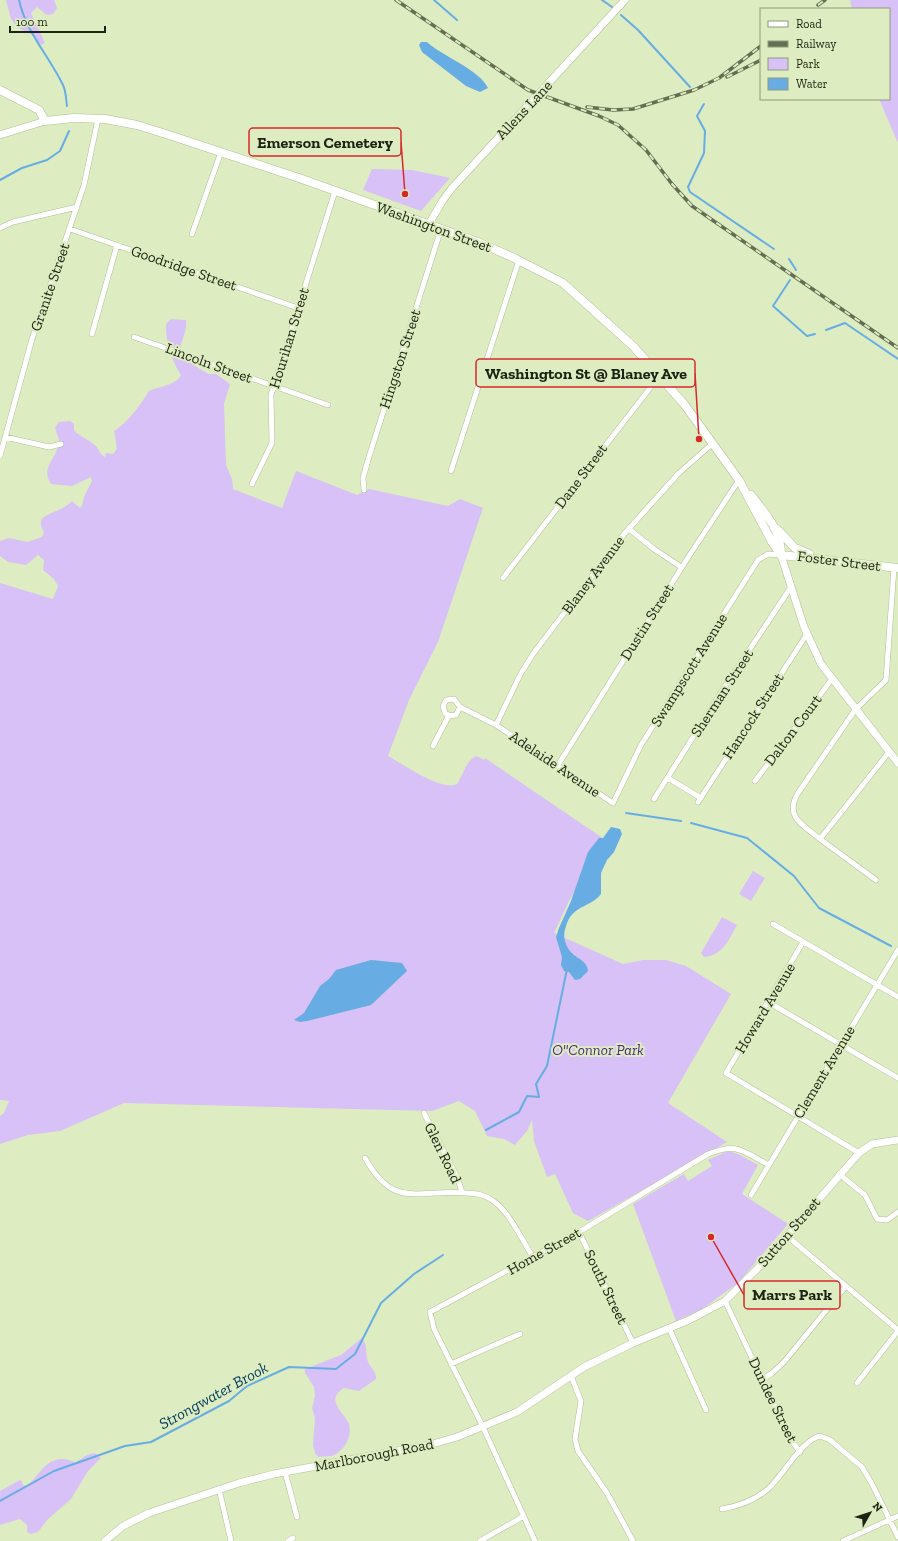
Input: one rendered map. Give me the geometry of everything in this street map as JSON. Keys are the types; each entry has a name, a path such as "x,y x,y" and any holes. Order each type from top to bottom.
{"main road":[{"path":"0,90 39,110 45,121"},
{"name":"Washington Street","path":"45,121 74,118 98,119 137,125 221,152 429,224 497,250 553,278 573,290 633,346 660,375 713,443 771,522 781,543 781,554"},
{"name":"Washington Street","path":"739,480 772,542 781,554"},
{"path":"771,522 795,548 819,558"},
{"name":"Foster Street","path":"781,554 896,568"}],"street":[{"name":"Allens Lane","path":"429,224 442,200 452,188 625,0"},
{"name":"Granite Street","path":"0,456 32,339 84,185 98,119"},
{"path":"0,135 45,121"},
{"path":"192,234 221,152"},
{"name":"Hourihan Street","path":"252,484 272,443 271,395 335,191"},
{"path":"0,228 13,222 77,207"},
{"name":"Goodridge Street","path":"70,229 298,308"},
{"name":"Hingston Street","path":"364,490 363,478 368,460 441,229"},
{"path":"92,334 117,245"},
{"path":"451,471 519,260"},
{"name":"Lincoln Street","path":"134,337 328,406"},
{"name":"Dane Street","path":"504,578 660,375"},
{"path":"5,437 49,447 61,444"},
{"name":"Blaney Avenue","path":"496,725 520,675 533,654 629,529 679,473 713,443"},
{"name":"Dustin Street","path":"558,765 682,567 739,480"},
{"path":"629,529 654,549 682,567"},
{"name":"Swampscott Avenue","path":"613,803 641,745 758,560 768,554 781,554"},
{"name":"Washington Street","path":"781,554 807,634 819,659 855,710 898,763"},
{"path":"876,880 820,839 795,817 792,806 798,793 855,710 880,688 887,676 896,568"},
{"name":"Sherman Street","path":"654,799 724,688 791,587"},
{"name":"Hancock Street","path":"668,778 700,800 807,634"},
{"name":"Dalton Court","path":"755,781 832,679"},
{"path":"454,699 460,707 456,715 449,715 445,713 443,706 446,700 454,699"},
{"name":"Adelaide Avenue","path":"460,707 496,725 613,803"},
{"path":"433,746 449,715"},
{"path":"820,839 889,752"},
{"path":"773,924 898,997"},
{"name":"Howard Avenue","path":"797,1117 726,1073 803,942"},
{"name":"Clement Avenue","path":"751,1195 898,950"},
{"path":"768,1002 898,1078"},
{"name":"Glen Road","path":"424,1113 457,1177 462,1192"},
{"path":"797,1117 859,1153"},
{"name":"Sutton Street","path":"633,1343 705,1313 725,1301 751,1277 839,1174 859,1153 872,1144 898,1140"},
{"name":"Home Street","path":"535,1541 483,1427 450,1364 434,1329 430,1312 579,1232 708,1154 723,1148 734,1148 769,1165"},
{"path":"365,1158 378,1178 394,1191 413,1194 462,1192 482,1195 497,1204 509,1219 533,1257"},
{"path":"839,1174 865,1195 876,1218 886,1220 898,1212"},
{"name":"South Street","path":"579,1232 633,1343"},
{"path":"787,1236 898,1330 857,1383"},
{"path":"762,1379 774,1372 784,1362 846,1286"},
{"name":"Dundee Street","path":"722,1509 743,1504 764,1492 773,1484 800,1452 791,1440 725,1301"},
{"path":"669,1328 706,1410"},
{"path":"450,1364 520,1334"},
{"name":"Marlborough Road","path":"105,1541 115,1532 137,1518 251,1479 414,1449 457,1437 525,1408 594,1362 633,1343"},
{"path":"571,1376 581,1401 575,1439 578,1451 607,1493 633,1541"},
{"path":"800,1452 818,1436 830,1440 864,1470 898,1537"},
{"path":"285,1472 297,1517"},
{"path":"219,1489 231,1541"},
{"path":"480,1541 524,1516"},
{"path":"843,1541 898,1516"},
{"path":"288,1541 293,1538"}],"green space":[{"path":"6,0 54,0 57,8 53,14 47,15 37,7 31,13 45,43 41,45 32,35 17,27 11,19"},
{"path":"850,0 898,0 898,143 879,100 890,100 890,8 852,8"},
{"path":"372,169 412,170 450,178 421,211 363,190"},
{"name":"O\"Connor Park","path":"171,319 186,320 186,329 180,347 180,356 209,374 216,374 230,384 224,404 226,465 232,479 233,489 282,508 296,471 357,495 369,489 448,506 460,499 483,508 438,642 409,700 388,756 422,776 442,784 450,785 457,784 467,765 472,759 476,756 484,760 485,758 604,839 569,901 554,933 623,964 643,960 666,960 686,966 731,994 668,1103 727,1142 588,1221 573,1213 555,1174 547,1177 534,1141 532,1120 527,1131 515,1145 504,1139 487,1136 475,1111 459,1101 432,1111 124,1103 60,1131 28,1135 0,1144 0,1116 4,1113 9,1101 0,1100 0,583 53,599 58,586 54,579 43,570 44,560 38,555 26,565 8,562 0,556 0,541 9,538 27,542 42,537 44,532 41,526 41,520 65,507 72,501 80,508 82,506 84,497 92,481 91,477 72,486 51,484 48,478 48,467 56,452 59,440 55,428 59,422 70,421 74,424 74,430 95,445 103,456 105,457 106,453 113,454 117,449 114,431 133,413 149,391 171,384 181,375 172,357 168,343 166,324"},
{"path":"753,871 765,878 751,901 739,894"},
{"path":"722,917 737,925 728,942 720,950 711,956 704,957 701,953"},
{"path":"728,1151 738,1154 758,1165 742,1194 788,1224 738,1283 702,1309 676,1321 633,1204 684,1174 688,1181 712,1166 708,1160"},
{"path":"362,1338 365,1344 368,1362 375,1373 376,1379 359,1391 344,1388 338,1392 335,1402 347,1420 350,1429 347,1442 338,1453 332,1456 318,1457 315,1453 313,1445 315,1418 312,1408 315,1396 314,1387 305,1373 305,1369 341,1355"},
{"path":"95,1453 101,1458 88,1471 71,1499 47,1520 38,1532 31,1534 27,1532 27,1525 20,1519 0,1525 0,1491 21,1480 23,1485 27,1486 47,1464 57,1459 76,1462 87,1455"}],"water":[{"path":"421,42 427,42 469,69 484,81 488,88 480,92 466,86 422,52 419,45"},
{"path":"611,827 620,829 622,834 614,852 607,860 601,873 601,894 592,902 574,912 567,923 564,934 567,947 587,966 588,971 580,979 575,980 569,972 564,971 561,965 562,957 556,937 571,901 588,852 599,838 603,838"},
{"path":"371,960 402,963 407,971 371,1005 307,1021 300,1022 294,1020 304,1013 320,986 329,979 336,970"}],"waterway":[{"path":"19,0 22,12 32,33 63,85 67,106"},
{"path":"434,0 457,20"},
{"path":"602,0 612,7"},
{"path":"621,15 638,30 690,87"},
{"path":"704,104 697,116 705,131 704,153 688,187 690,192 774,249"},
{"path":"0,180 22,168 47,160 60,151 69,131"},
{"path":"789,259 796,270"},
{"path":"790,280 773,306 807,336 815,334"},
{"path":"826,330 845,323 898,359"},
{"name":"Strongwater Brook","path":"626,813 681,821"},
{"name":"Strongwater Brook","path":"691,823 747,838 794,876 819,908 891,946"},
{"name":"Strongwater Brook","path":"486,1130 519,1112 527,1096 539,1097 536,1084 547,1066 567,969"},
{"name":"Strongwater Brook","path":"0,1501 54,1471 125,1446 151,1442 229,1401 247,1386 289,1367 336,1369 355,1354 381,1303 414,1274 443,1255"}],"railway":[{"path":"396,0 528,90 599,116 618,125 646,150 672,184 692,206 898,348"},
{"path":"818,5 825,0"},
{"path":"587,107 613,110 633,109 694,90 719,78 760,47"},
{"path":"727,77 760,60"}],"place":[{"name":"Emerson Cemetery","path":"405,194"},
{"name":"Washington St @ Blaney Ave","path":"699,439"},
{"name":"Marrs Park","path":"711,1237"}]}
